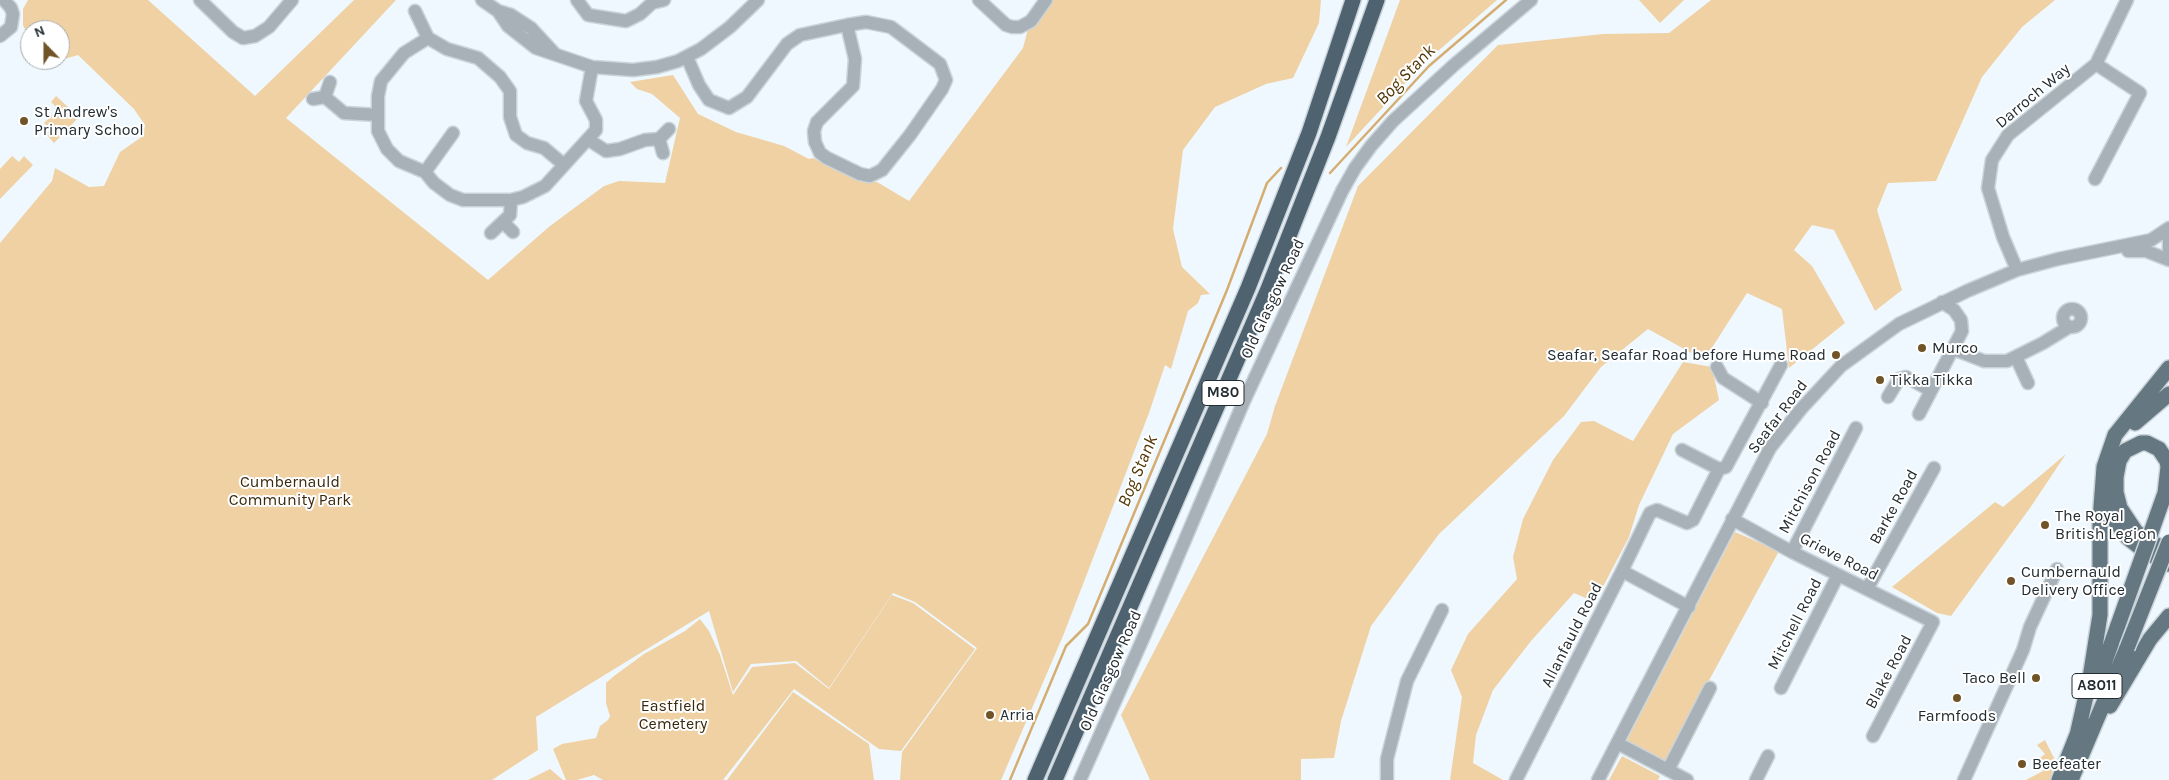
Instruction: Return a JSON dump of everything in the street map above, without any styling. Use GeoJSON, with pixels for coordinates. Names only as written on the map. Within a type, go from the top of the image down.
{"type":"FeatureCollection","features":[{"type":"Feature","properties":{"kind":"highway","name":"M80"},"geometry":{"type":"LineString","coordinates":[[1035,780],[1248,288],[1309,132],[1353,0]]}},
{"type":"Feature","properties":{"kind":"highway","name":"M80"},"geometry":{"type":"LineString","coordinates":[[1055,780],[1268,289],[1328,138],[1377,0]]}},
{"type":"Feature","properties":{"kind":"main road"},"geometry":{"type":"LineString","coordinates":[[2084,733],[2100,615],[2101,488],[2104,466],[2115,435],[2169,368]]}},
{"type":"Feature","properties":{"kind":"main road"},"geometry":{"type":"LineString","coordinates":[[2111,446],[2169,394]]}},
{"type":"Feature","properties":{"kind":"main road"},"geometry":{"type":"LineString","coordinates":[[2165,547],[2136,532],[2120,508],[2116,492],[2116,477],[2119,461],[2125,451],[2141,443],[2148,443],[2159,449],[2167,461],[2167,496]]}},
{"type":"Feature","properties":{"kind":"main road"},"geometry":{"type":"LineString","coordinates":[[2104,466],[2106,500],[2117,524],[2137,546],[2169,564]]}},
{"type":"Feature","properties":{"kind":"main road","name":"A8011"},"geometry":{"type":"LineString","coordinates":[[2071,780],[2116,632],[2167,496]]}},
{"type":"Feature","properties":{"kind":"main road","name":"A8011"},"geometry":{"type":"LineString","coordinates":[[2059,780],[2127,648],[2165,547]]}},
{"type":"Feature","properties":{"kind":"main road"},"geometry":{"type":"LineString","coordinates":[[2084,733],[2119,693],[2150,638],[2169,616]]}},
{"type":"Feature","properties":{"kind":"street"},"geometry":{"type":"LineString","coordinates":[[200,0],[233,32],[243,38],[255,36],[269,26],[292,0]]}},
{"type":"Feature","properties":{"kind":"street"},"geometry":{"type":"LineString","coordinates":[[482,0],[498,11],[508,26],[536,48],[592,67],[633,70],[657,67],[687,57],[716,39],[758,0]]}},
{"type":"Feature","properties":{"kind":"street"},"geometry":{"type":"LineString","coordinates":[[577,0],[588,15],[626,21],[640,14],[652,4],[664,0]]}},
{"type":"Feature","properties":{"kind":"street"},"geometry":{"type":"LineString","coordinates":[[979,0],[1006,25],[1012,27],[1020,26],[1031,20],[1046,0]]}},
{"type":"Feature","properties":{"kind":"street","name":"Old Glasgow Road"},"geometry":{"type":"LineString","coordinates":[[1080,780],[1146,634],[1244,401],[1355,168],[1393,121],[1454,65],[1531,0]]}},
{"type":"Feature","properties":{"kind":"street","name":"Darroch Way"},"geometry":{"type":"LineString","coordinates":[[2016,270],[2003,237],[1988,188],[1992,160],[2008,135],[2096,64],[2127,0]]}},
{"type":"Feature","properties":{"kind":"street"},"geometry":{"type":"LineString","coordinates":[[0,36],[11,27],[13,14],[10,3]]}},
{"type":"Feature","properties":{"kind":"street"},"geometry":{"type":"LineString","coordinates":[[415,11],[428,38],[447,50],[473,56],[486,63],[510,91],[510,117],[516,135],[527,143],[544,148],[563,164]]}},
{"type":"Feature","properties":{"kind":"street"},"geometry":{"type":"LineString","coordinates":[[687,57],[699,85],[709,100],[729,108],[747,97],[787,44],[800,35],[866,22],[891,28],[940,64],[946,80],[942,89],[910,135],[882,170],[870,176],[860,174],[827,158],[820,153],[814,142],[817,122],[852,86],[855,59],[847,26]]}},
{"type":"Feature","properties":{"kind":"street"},"geometry":{"type":"LineString","coordinates":[[428,38],[404,52],[381,81],[378,96],[378,132],[387,149],[399,161],[425,172],[434,183],[450,195],[463,200],[511,200],[523,197],[545,186],[563,164],[589,140],[596,130],[596,120],[586,100],[592,67]]}},
{"type":"Feature","properties":{"kind":"street","name":"Darroch Way"},"geometry":{"type":"LineString","coordinates":[[2095,179],[2140,93],[2096,64]]}},
{"type":"Feature","properties":{"kind":"street"},"geometry":{"type":"LineString","coordinates":[[330,82],[319,98],[344,113],[378,115]]}},
{"type":"Feature","properties":{"kind":"street"},"geometry":{"type":"LineString","coordinates":[[589,140],[606,151],[632,146],[645,140],[659,139],[669,129]]}},
{"type":"Feature","properties":{"kind":"street"},"geometry":{"type":"LineString","coordinates":[[425,172],[453,133]]}},
{"type":"Feature","properties":{"kind":"street"},"geometry":{"type":"LineString","coordinates":[[659,139],[663,153]]}},
{"type":"Feature","properties":{"kind":"street"},"geometry":{"type":"LineString","coordinates":[[491,233],[510,215],[511,200]]}},
{"type":"Feature","properties":{"kind":"street"},"geometry":{"type":"LineString","coordinates":[[503,222],[513,232]]}},
{"type":"Feature","properties":{"kind":"street","name":"Seafar Road"},"geometry":{"type":"LineString","coordinates":[[1598,780],[1770,448],[1801,409],[1834,373],[1882,335],[1942,302],[1967,291],[2016,270],[2058,259],[2151,240],[2169,228]]}},
{"type":"Feature","properties":{"kind":"street"},"geometry":{"type":"LineString","coordinates":[[2169,235],[2169,250]]}},
{"type":"Feature","properties":{"kind":"street","name":"Seafar Road"},"geometry":{"type":"LineString","coordinates":[[2108,250],[2146,251],[2169,260]]}},
{"type":"Feature","properties":{"kind":"street"},"geometry":{"type":"LineString","coordinates":[[1919,414],[1962,332],[1961,305],[1967,291]]}},
{"type":"Feature","properties":{"kind":"street"},"geometry":{"type":"LineString","coordinates":[[1942,302],[1954,310],[1962,320]]}},
{"type":"Feature","properties":{"kind":"street"},"geometry":{"type":"LineString","coordinates":[[1953,349],[1984,361],[2007,361],[2068,327]]}},
{"type":"Feature","properties":{"kind":"street"},"geometry":{"type":"LineString","coordinates":[[2016,357],[2028,384]]}},
{"type":"Feature","properties":{"kind":"street"},"geometry":{"type":"LineString","coordinates":[[1622,571],[1650,513],[1658,510],[1687,523],[1694,520],[1720,469],[1726,467],[1781,365]]}},
{"type":"Feature","properties":{"kind":"street"},"geometry":{"type":"LineString","coordinates":[[1717,367],[1723,378],[1762,403]]}},
{"type":"Feature","properties":{"kind":"street"},"geometry":{"type":"LineString","coordinates":[[1888,397],[1899,379],[1906,377],[1930,390]]}},
{"type":"Feature","properties":{"kind":"street","name":"Mitchison Road"},"geometry":{"type":"LineString","coordinates":[[1792,552],[1856,428]]}},
{"type":"Feature","properties":{"kind":"street"},"geometry":{"type":"LineString","coordinates":[[1682,450],[1720,469]]}},
{"type":"Feature","properties":{"kind":"street","name":"Barke Road"},"geometry":{"type":"LineString","coordinates":[[1867,590],[1934,468]]}},
{"type":"Feature","properties":{"kind":"street","name":"Grieve Road"},"geometry":{"type":"LineString","coordinates":[[1732,519],[1792,552],[1933,622]]}},
{"type":"Feature","properties":{"kind":"street"},"geometry":{"type":"LineString","coordinates":[[1964,780],[2022,650],[2030,627],[2058,569]]}},
{"type":"Feature","properties":{"kind":"street","name":"Allanfauld Road"},"geometry":{"type":"LineString","coordinates":[[1516,780],[1622,571],[1689,606]]}},
{"type":"Feature","properties":{"kind":"street","name":"Mitchell Road"},"geometry":{"type":"LineString","coordinates":[[1781,688],[1838,575]]}},
{"type":"Feature","properties":{"kind":"street"},"geometry":{"type":"LineString","coordinates":[[1386,780],[1387,759],[1407,681],[1442,610]]}},
{"type":"Feature","properties":{"kind":"street","name":"Blake Road"},"geometry":{"type":"LineString","coordinates":[[1873,736],[1933,622]]}},
{"type":"Feature","properties":{"kind":"street"},"geometry":{"type":"LineString","coordinates":[[1668,770],[1710,688]]}},
{"type":"Feature","properties":{"kind":"street"},"geometry":{"type":"LineString","coordinates":[[1617,743],[1686,780]]}},
{"type":"Feature","properties":{"kind":"street"},"geometry":{"type":"LineString","coordinates":[[1756,780],[1768,756]]}},
{"type":"Feature","properties":{"kind":"green space","name":"Cumbernauld Community Park"},"geometry":{"type":"Polygon","coordinates":[[[28,0],[148,0],[255,96],[354,0],[396,0],[286,118],[488,280],[550,226],[604,186],[619,181],[665,183],[680,118],[652,94],[637,89],[630,82],[673,75],[698,114],[736,132],[784,146],[809,159],[813,158],[861,182],[877,182],[909,201],[1023,48],[1028,29],[1049,0],[1321,0],[1319,23],[1293,78],[1266,84],[1215,107],[1183,150],[1173,229],[1182,267],[1210,294],[1201,295],[1198,303],[1188,311],[1171,369],[1165,365],[1149,413],[1063,636],[1001,780],[900,780],[902,752],[977,648],[915,602],[893,593],[829,688],[796,661],[751,664],[733,692],[709,611],[536,717],[538,750],[492,780],[0,780],[0,243],[52,181],[55,168],[89,187],[104,186],[120,152],[143,136],[145,125],[134,109],[78,55],[70,57],[70,20],[23,20],[23,9],[28,0]]]}},
{"type":"Feature","properties":{"kind":"green space"},"geometry":{"type":"Polygon","coordinates":[[[1400,0],[1497,0],[1423,64],[1346,147],[1400,0]]]}},
{"type":"Feature","properties":{"kind":"green space"},"geometry":{"type":"Polygon","coordinates":[[[1639,0],[1684,0],[1660,23],[1639,0]]]}},
{"type":"Feature","properties":{"kind":"green space"},"geometry":{"type":"Polygon","coordinates":[[[1711,0],[2055,0],[2022,27],[1982,77],[1936,181],[1888,183],[1877,210],[1902,290],[1875,311],[1834,230],[1812,225],[1794,250],[1812,266],[1845,323],[1789,368],[1782,309],[1747,293],[1704,360],[1648,329],[1601,367],[1564,416],[1439,534],[1371,626],[1341,721],[1334,758],[1301,759],[1301,780],[1150,780],[1121,715],[1267,434],[1275,406],[1358,186],[1498,45],[1603,34],[1669,33],[1711,0]]]}},
{"type":"Feature","properties":{"kind":"green space"},"geometry":{"type":"Polygon","coordinates":[[[56,96],[79,117],[54,143],[46,134],[50,129],[44,123],[58,109],[51,102],[56,96]]]}},
{"type":"Feature","properties":{"kind":"green space"},"geometry":{"type":"Polygon","coordinates":[[[12,156],[19,162],[24,156],[33,165],[0,199],[0,169],[12,156]]]}},
{"type":"Feature","properties":{"kind":"green space"},"geometry":{"type":"Polygon","coordinates":[[[1683,362],[1712,367],[1719,400],[1673,434],[1639,505],[1629,537],[1595,602],[1574,593],[1531,641],[1493,690],[1476,735],[1473,763],[1503,780],[1450,780],[1462,697],[1451,670],[1468,634],[1517,579],[1513,557],[1523,519],[1553,460],[1581,422],[1594,421],[1633,441],[1683,362]]]}},
{"type":"Feature","properties":{"kind":"green space"},"geometry":{"type":"Polygon","coordinates":[[[2066,454],[2030,508],[1951,616],[1937,613],[1892,587],[1995,502],[2003,507],[2066,454]]]}},
{"type":"Feature","properties":{"kind":"green space"},"geometry":{"type":"Polygon","coordinates":[[[1735,532],[1779,551],[1665,762],[1626,742],[1735,532]]]}},
{"type":"Feature","properties":{"kind":"green space","name":"Eastfield Cemetery"},"geometry":{"type":"Polygon","coordinates":[[[892,595],[913,603],[975,649],[901,751],[879,749],[794,689],[723,780],[603,780],[594,775],[577,780],[566,780],[553,749],[562,744],[596,738],[600,726],[610,716],[606,703],[606,683],[644,654],[685,631],[700,619],[709,631],[720,655],[733,695],[752,667],[795,663],[829,689],[892,595]]]}},
{"type":"Feature","properties":{"kind":"green space"},"geometry":{"type":"Polygon","coordinates":[[[793,692],[869,744],[874,780],[727,780],[793,692]]]}},
{"type":"Feature","properties":{"kind":"green space"},"geometry":{"type":"Polygon","coordinates":[[[2045,740],[2055,760],[2050,780],[2026,780],[2043,771],[2040,758],[2045,754],[2037,745],[2045,740]]]}},
{"type":"Feature","properties":{"kind":"green space"},"geometry":{"type":"Polygon","coordinates":[[[1622,756],[1660,776],[1658,780],[1609,780],[1622,756]]]}},
{"type":"Feature","properties":{"kind":"green space"},"geometry":{"type":"Polygon","coordinates":[[[550,769],[563,780],[528,780],[550,769]]]}},
{"type":"Feature","properties":{"kind":"waterway","name":"Bog Stank"},"geometry":{"type":"LineString","coordinates":[[1330,173],[1429,66],[1506,0]]}},
{"type":"Feature","properties":{"kind":"waterway","name":"Bog Stank"},"geometry":{"type":"LineString","coordinates":[[1010,780],[1066,646],[1088,624],[1227,290],[1267,183],[1281,168]]}},
{"type":"Feature","properties":{"kind":"place","name":"St Andrew's Primary School"},"geometry":{"type":"Point","coordinates":[24,121]}},
{"type":"Feature","properties":{"kind":"place","name":"Murco"},"geometry":{"type":"Point","coordinates":[1922,348]}},
{"type":"Feature","properties":{"kind":"place","name":"Seafar, Seafar Road before Hume Road"},"geometry":{"type":"Point","coordinates":[1836,355]}},
{"type":"Feature","properties":{"kind":"place","name":"Tikka Tikka"},"geometry":{"type":"Point","coordinates":[1880,380]}},
{"type":"Feature","properties":{"kind":"place","name":"The Royal British Legion"},"geometry":{"type":"Point","coordinates":[2045,525]}},
{"type":"Feature","properties":{"kind":"place","name":"Cumbernauld Delivery Office"},"geometry":{"type":"Point","coordinates":[2011,581]}},
{"type":"Feature","properties":{"kind":"place","name":"Taco Bell"},"geometry":{"type":"Point","coordinates":[2036,678]}},
{"type":"Feature","properties":{"kind":"place","name":"Farmfoods"},"geometry":{"type":"Point","coordinates":[1957,698]}},
{"type":"Feature","properties":{"kind":"place","name":"Arria"},"geometry":{"type":"Point","coordinates":[990,715]}},
{"type":"Feature","properties":{"kind":"place","name":"Beefeater"},"geometry":{"type":"Point","coordinates":[2022,764]}}]}
